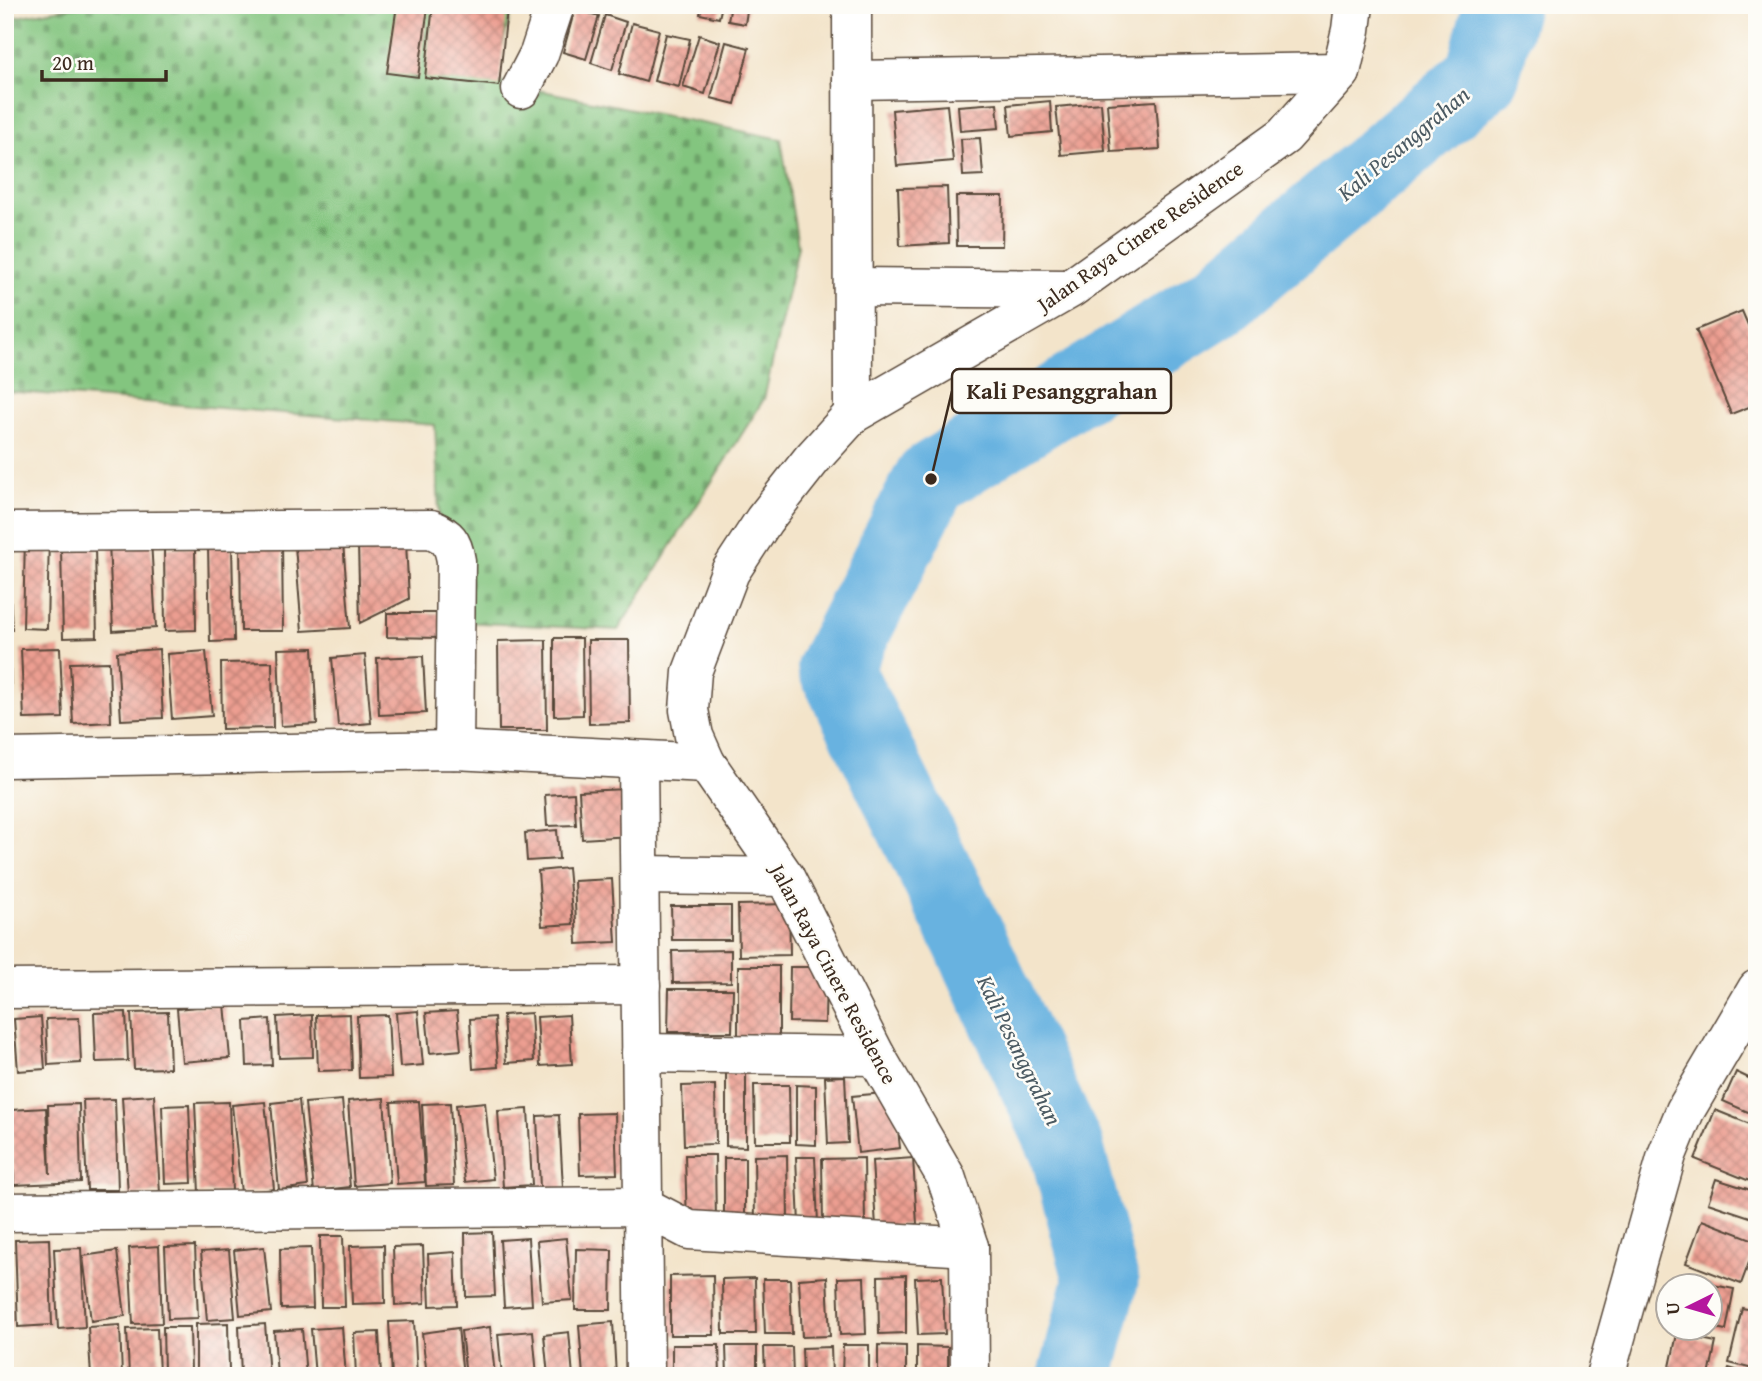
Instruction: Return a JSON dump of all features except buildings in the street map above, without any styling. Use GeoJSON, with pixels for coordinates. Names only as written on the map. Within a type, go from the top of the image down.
{"type":"FeatureCollection","features":[{"type":"Feature","properties":{"kind":"street"},"geometry":{"type":"LineString","coordinates":[[521,89],[539,54],[555,5]]}},
{"type":"Feature","properties":{"kind":"street"},"geometry":{"type":"LineString","coordinates":[[852,5],[853,414]]}},
{"type":"Feature","properties":{"kind":"street","name":"Jalan Raya Cinere Residence"},"geometry":{"type":"LineString","coordinates":[[970,1376],[969,1248],[946,1177],[876,1056],[785,877],[706,763],[694,736],[689,710],[692,672],[730,572],[764,520],[812,459],[853,414],[1070,289],[1284,136],[1341,72],[1354,5]]}},
{"type":"Feature","properties":{"kind":"street"},"geometry":{"type":"LineString","coordinates":[[852,80],[1341,72]]}},
{"type":"Feature","properties":{"kind":"street"},"geometry":{"type":"LineString","coordinates":[[853,287],[1070,289]]}},
{"type":"Feature","properties":{"kind":"street"},"geometry":{"type":"LineString","coordinates":[[5,532],[431,529],[446,535],[454,545],[456,561],[454,750]]}},
{"type":"Feature","properties":{"kind":"street"},"geometry":{"type":"LineString","coordinates":[[5,758],[454,750],[706,763]]}},
{"type":"Feature","properties":{"kind":"street"},"geometry":{"type":"LineString","coordinates":[[638,761],[645,1376]]}},
{"type":"Feature","properties":{"kind":"street"},"geometry":{"type":"LineString","coordinates":[[640,875],[785,877]]}},
{"type":"Feature","properties":{"kind":"street"},"geometry":{"type":"LineString","coordinates":[[5,989],[641,985]]}},
{"type":"Feature","properties":{"kind":"street"},"geometry":{"type":"LineString","coordinates":[[1605,1376],[1667,1155],[1685,1111],[1757,989]]}},
{"type":"Feature","properties":{"kind":"street"},"geometry":{"type":"LineString","coordinates":[[641,1053],[876,1056]]}},
{"type":"Feature","properties":{"kind":"street"},"geometry":{"type":"LineString","coordinates":[[5,1212],[643,1206],[689,1230],[969,1248]]}},
{"type":"Feature","properties":{"kind":"green space"},"geometry":{"type":"Polygon","coordinates":[[[84,5],[513,5],[493,81],[781,139],[798,246],[764,399],[618,630],[444,621],[435,425],[5,391],[5,19],[84,5]]]}},
{"type":"Feature","properties":{"kind":"waterway","name":"Kali Pesanggrahan"},"geometry":{"type":"LineString","coordinates":[[1076,1376],[1101,1280],[1067,1150],[969,939],[835,667],[931,479],[1220,299],[1482,76],[1501,5]]}},
{"type":"Feature","properties":{"kind":"place","name":"Kali Pesanggrahan"},"geometry":{"type":"Point","coordinates":[931,479]}}]}
